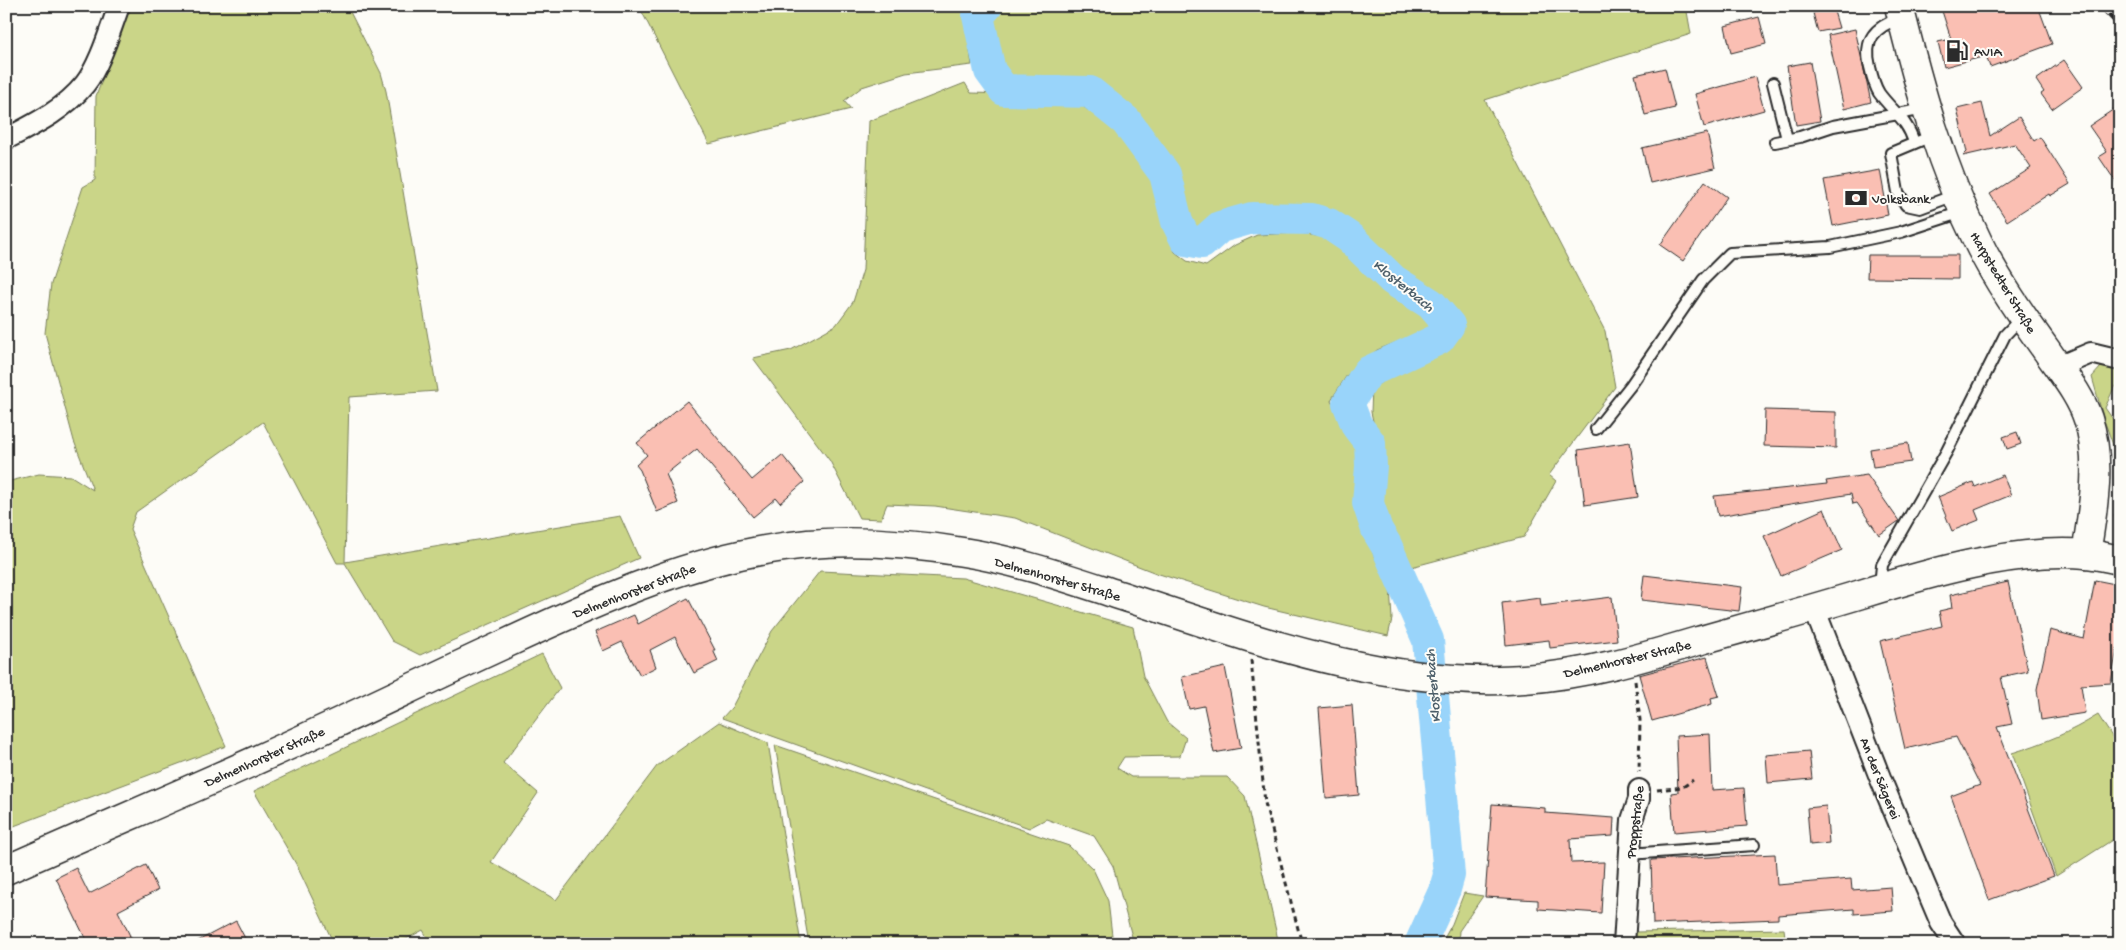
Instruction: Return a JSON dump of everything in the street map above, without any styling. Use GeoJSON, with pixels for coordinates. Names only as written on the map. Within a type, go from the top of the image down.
{"type":"FeatureCollection","features":[{"type":"Feature","properties":{"kind":"main road","name":"Harpstedter Straße"},"geometry":{"type":"LineString","coordinates":[[1901,12],[1926,109],[1924,139],[1960,203],[1987,258],[2022,316],[2082,404],[2088,418],[2094,448],[2094,499],[2086,554]]}},
{"type":"Feature","properties":{"kind":"main road","name":"Delmenhorster Straße"},"geometry":{"type":"LineString","coordinates":[[7,870],[287,747],[560,618],[666,576],[701,565],[776,548],[838,543],[899,545],[963,552],[1032,568],[1248,637],[1319,657],[1405,674],[1447,679],[1494,680],[1532,678],[1632,660],[1880,588],[1949,570],[2017,557],[2086,554],[2120,560]]}},
{"type":"Feature","properties":{"kind":"street"},"geometry":{"type":"LineString","coordinates":[[6,139],[58,110],[86,83],[96,65],[119,6]]}},
{"type":"Feature","properties":{"kind":"street"},"geometry":{"type":"LineString","coordinates":[[2058,367],[2091,353],[2120,360]]}},
{"type":"Feature","properties":{"kind":"street","name":"An der Sägerei"},"geometry":{"type":"LineString","coordinates":[[1814,608],[1881,780],[1941,923],[1955,944]]}},
{"type":"Feature","properties":{"kind":"street","name":"Proppstraße"},"geometry":{"type":"LineString","coordinates":[[1624,944],[1632,820],[1639,799],[1639,791]]}},
{"type":"Feature","properties":{"kind":"lane"},"geometry":{"type":"LineString","coordinates":[[1901,12],[1875,32],[1870,41],[1867,55],[1878,91],[1910,129],[1924,139]]}},
{"type":"Feature","properties":{"kind":"lane"},"geometry":{"type":"LineString","coordinates":[[1773,83],[1787,139]]}},
{"type":"Feature","properties":{"kind":"lane"},"geometry":{"type":"LineString","coordinates":[[1774,142],[1833,126],[1926,109]]}},
{"type":"Feature","properties":{"kind":"lane"},"geometry":{"type":"LineString","coordinates":[[1924,139],[1891,153],[1898,192],[1906,205],[1920,208],[1960,203]]}},
{"type":"Feature","properties":{"kind":"lane"},"geometry":{"type":"LineString","coordinates":[[1596,430],[1631,385],[1704,280],[1730,253],[1830,247],[1901,232],[1960,203]]}},
{"type":"Feature","properties":{"kind":"lane"},"geometry":{"type":"LineString","coordinates":[[1880,588],[1882,565],[1947,452],[2005,335],[2022,316]]}},
{"type":"Feature","properties":{"kind":"lane"},"geometry":{"type":"LineString","coordinates":[[1629,854],[1754,845]]}},
{"type":"Feature","properties":{"kind":"path"},"geometry":{"type":"LineString","coordinates":[[1260,660],[1250,658],[1265,802],[1302,944]]}},
{"type":"Feature","properties":{"kind":"path","name":"Proppstraße"},"geometry":{"type":"LineString","coordinates":[[1634,674],[1640,720],[1639,791]]}},
{"type":"Feature","properties":{"kind":"path"},"geometry":{"type":"LineString","coordinates":[[1639,791],[1683,787],[1693,780]]}},
{"type":"Feature","properties":{"kind":"green space"},"geometry":{"type":"Polygon","coordinates":[[[131,6],[347,6],[381,73],[386,91],[437,391],[349,397],[345,562],[620,516],[639,558],[420,655],[392,641],[345,563],[337,563],[263,422],[136,512],[130,529],[226,746],[6,829],[6,482],[39,474],[71,476],[93,490],[74,441],[45,333],[51,284],[83,187],[95,180],[96,96],[131,6]]]}},
{"type":"Feature","properties":{"kind":"green space"},"geometry":{"type":"Polygon","coordinates":[[[639,6],[970,6],[966,24],[972,65],[906,73],[862,87],[844,101],[851,109],[709,144],[639,6]]]}},
{"type":"Feature","properties":{"kind":"green space"},"geometry":{"type":"Polygon","coordinates":[[[996,6],[1686,6],[1691,34],[1485,100],[1605,331],[1615,387],[1549,475],[1556,481],[1524,537],[1404,569],[1391,544],[1382,512],[1382,462],[1371,412],[1372,388],[1406,368],[1438,353],[1456,334],[1453,315],[1387,264],[1345,223],[1274,210],[1239,209],[1217,222],[1208,232],[1194,228],[1176,177],[1134,125],[1097,90],[1016,87],[998,73],[984,20],[996,6]]]}},
{"type":"Feature","properties":{"kind":"green space"},"geometry":{"type":"Polygon","coordinates":[[[965,83],[971,93],[1041,95],[1075,101],[1115,129],[1148,167],[1157,191],[1164,227],[1175,252],[1187,261],[1206,266],[1235,245],[1257,235],[1299,233],[1322,237],[1349,254],[1377,281],[1432,319],[1429,329],[1377,350],[1347,375],[1331,400],[1356,449],[1355,506],[1374,556],[1390,587],[1392,619],[1388,636],[1264,607],[1156,573],[1015,518],[935,506],[887,504],[881,519],[859,518],[830,461],[753,358],[791,350],[836,325],[853,302],[863,270],[869,121],[965,83]]]}},
{"type":"Feature","properties":{"kind":"green space"},"geometry":{"type":"Polygon","coordinates":[[[2113,366],[2120,369],[2120,374],[2105,408],[2120,429],[2120,464],[2104,420],[2092,377],[2101,367],[2113,366]]]}},
{"type":"Feature","properties":{"kind":"green space"},"geometry":{"type":"Polygon","coordinates":[[[820,571],[963,578],[1133,627],[1143,676],[1167,722],[1186,738],[1180,756],[1124,757],[1117,768],[1131,777],[1227,777],[1245,796],[1279,944],[1210,941],[1194,944],[1134,944],[1113,866],[1094,836],[1046,819],[1029,828],[722,718],[732,707],[772,631],[820,571]]]}},
{"type":"Feature","properties":{"kind":"green space"},"geometry":{"type":"Polygon","coordinates":[[[542,654],[560,688],[503,763],[538,793],[491,862],[556,900],[657,766],[719,722],[768,743],[801,944],[431,944],[423,930],[397,944],[334,944],[296,864],[254,791],[542,654]]]}},
{"type":"Feature","properties":{"kind":"green space"},"geometry":{"type":"Polygon","coordinates":[[[2098,715],[2120,749],[2120,835],[2056,876],[2012,753],[2056,737],[2098,715]]]}},
{"type":"Feature","properties":{"kind":"green space"},"geometry":{"type":"Polygon","coordinates":[[[775,745],[1069,846],[1093,869],[1108,901],[1113,944],[809,944],[775,745]]]}},
{"type":"Feature","properties":{"kind":"green space"},"geometry":{"type":"Polygon","coordinates":[[[1464,893],[1483,896],[1459,931],[1458,944],[1441,944],[1452,924],[1464,893]]]}},
{"type":"Feature","properties":{"kind":"green space"},"geometry":{"type":"Polygon","coordinates":[[[1784,929],[1786,944],[1635,944],[1636,932],[1784,929]]]}},
{"type":"Feature","properties":{"kind":"building"},"geometry":{"type":"Polygon","coordinates":[[[1957,6],[2038,6],[2052,44],[1990,67],[1986,56],[1944,67],[1938,42],[1951,39],[1942,11],[1957,6]]]}},
{"type":"Feature","properties":{"kind":"building"},"geometry":{"type":"Polygon","coordinates":[[[1833,8],[1839,28],[1818,32],[1813,13],[1833,8]]]}},
{"type":"Feature","properties":{"kind":"building"},"geometry":{"type":"Polygon","coordinates":[[[1759,17],[1766,44],[1731,53],[1725,26],[1759,17]]]}},
{"type":"Feature","properties":{"kind":"building"},"geometry":{"type":"Polygon","coordinates":[[[1855,29],[1871,102],[1844,109],[1828,35],[1855,29]]]}},
{"type":"Feature","properties":{"kind":"building"},"geometry":{"type":"Polygon","coordinates":[[[2064,60],[2083,87],[2052,109],[2041,94],[2044,92],[2036,80],[2064,60]]]}},
{"type":"Feature","properties":{"kind":"building"},"geometry":{"type":"Polygon","coordinates":[[[1810,62],[1820,121],[1796,125],[1787,66],[1810,62]]]}},
{"type":"Feature","properties":{"kind":"building"},"geometry":{"type":"Polygon","coordinates":[[[1665,68],[1675,108],[1645,115],[1635,75],[1665,68]]]}},
{"type":"Feature","properties":{"kind":"building"},"geometry":{"type":"Polygon","coordinates":[[[1755,77],[1764,110],[1704,127],[1695,94],[1755,77]]]}},
{"type":"Feature","properties":{"kind":"building"},"geometry":{"type":"Polygon","coordinates":[[[1982,103],[1990,136],[2019,117],[2034,141],[2040,137],[2070,184],[2050,196],[2049,194],[2007,221],[1990,194],[2031,168],[2015,144],[1963,156],[1967,152],[1957,109],[1982,103]]]}},
{"type":"Feature","properties":{"kind":"building"},"geometry":{"type":"Polygon","coordinates":[[[2120,105],[2120,188],[2099,157],[2107,152],[2089,126],[2120,105]]]}},
{"type":"Feature","properties":{"kind":"building"},"geometry":{"type":"Polygon","coordinates":[[[1707,133],[1715,168],[1650,183],[1642,148],[1707,133]]]}},
{"type":"Feature","properties":{"kind":"building","name":"Volksbank"},"geometry":{"type":"Polygon","coordinates":[[[1880,170],[1888,215],[1833,226],[1824,180],[1880,170]]]}},
{"type":"Feature","properties":{"kind":"building"},"geometry":{"type":"Polygon","coordinates":[[[1705,181],[1727,197],[1683,261],[1660,245],[1705,181]]]}},
{"type":"Feature","properties":{"kind":"building"},"geometry":{"type":"Polygon","coordinates":[[[1868,255],[1958,255],[1958,279],[1867,278],[1868,255]]]}},
{"type":"Feature","properties":{"kind":"building"},"geometry":{"type":"Polygon","coordinates":[[[687,401],[752,480],[782,455],[804,482],[780,503],[776,498],[753,517],[697,449],[666,474],[678,503],[657,512],[640,470],[636,465],[647,455],[637,443],[687,401]]]}},
{"type":"Feature","properties":{"kind":"building"},"geometry":{"type":"Polygon","coordinates":[[[1765,410],[1836,412],[1836,448],[1764,446],[1765,410]]]}},
{"type":"Feature","properties":{"kind":"building"},"geometry":{"type":"Polygon","coordinates":[[[2017,432],[2021,444],[2007,449],[2003,437],[2017,432]]]}},
{"type":"Feature","properties":{"kind":"building"},"geometry":{"type":"Polygon","coordinates":[[[1630,442],[1638,497],[1585,505],[1578,450],[1630,442]]]}},
{"type":"Feature","properties":{"kind":"building"},"geometry":{"type":"Polygon","coordinates":[[[1908,443],[1911,462],[1873,467],[1870,449],[1908,443]]]}},
{"type":"Feature","properties":{"kind":"building"},"geometry":{"type":"Polygon","coordinates":[[[1867,475],[1899,521],[1879,535],[1857,503],[1853,504],[1851,494],[1718,516],[1714,496],[1827,484],[1826,481],[1867,475]]]}},
{"type":"Feature","properties":{"kind":"building"},"geometry":{"type":"Polygon","coordinates":[[[2003,475],[2011,495],[1975,510],[1979,520],[1952,531],[1938,497],[1973,482],[1975,487],[2003,475]]]}},
{"type":"Feature","properties":{"kind":"building"},"geometry":{"type":"Polygon","coordinates":[[[1824,509],[1842,550],[1781,576],[1764,536],[1824,509]]]}},
{"type":"Feature","properties":{"kind":"building"},"geometry":{"type":"Polygon","coordinates":[[[1644,575],[1742,587],[1739,611],[1641,600],[1644,575]]]}},
{"type":"Feature","properties":{"kind":"building"},"geometry":{"type":"Polygon","coordinates":[[[2095,580],[2120,585],[2120,649],[2117,648],[2111,683],[2081,685],[2085,713],[2041,720],[2037,689],[2050,630],[2084,639],[2095,580]]]}},
{"type":"Feature","properties":{"kind":"building"},"geometry":{"type":"Polygon","coordinates":[[[2008,582],[2028,671],[2001,677],[2012,724],[1997,727],[2054,876],[1989,900],[1951,796],[1980,785],[1956,737],[1905,749],[1880,641],[1942,626],[1939,611],[1952,608],[1950,595],[2008,582]]]}},
{"type":"Feature","properties":{"kind":"building"},"geometry":{"type":"Polygon","coordinates":[[[1612,597],[1617,640],[1550,648],[1549,640],[1506,645],[1502,603],[1540,598],[1541,606],[1612,597]]]}},
{"type":"Feature","properties":{"kind":"building"},"geometry":{"type":"Polygon","coordinates":[[[688,598],[715,650],[713,650],[718,661],[694,673],[675,637],[650,650],[656,667],[640,675],[622,642],[603,651],[595,632],[634,615],[638,624],[688,598]]]}},
{"type":"Feature","properties":{"kind":"building"},"geometry":{"type":"Polygon","coordinates":[[[1707,657],[1719,696],[1711,698],[1712,704],[1652,721],[1639,675],[1707,657]]]}},
{"type":"Feature","properties":{"kind":"building"},"geometry":{"type":"Polygon","coordinates":[[[1225,667],[1241,748],[1214,753],[1204,706],[1189,709],[1182,677],[1225,667]]]}},
{"type":"Feature","properties":{"kind":"building"},"geometry":{"type":"Polygon","coordinates":[[[1352,705],[1359,795],[1326,798],[1319,708],[1352,705]]]}},
{"type":"Feature","properties":{"kind":"building"},"geometry":{"type":"Polygon","coordinates":[[[1710,734],[1712,790],[1744,788],[1747,826],[1674,832],[1671,793],[1678,792],[1676,736],[1710,734]]]}},
{"type":"Feature","properties":{"kind":"building"},"geometry":{"type":"Polygon","coordinates":[[[1809,751],[1812,779],[1768,783],[1766,755],[1809,751]]]}},
{"type":"Feature","properties":{"kind":"building"},"geometry":{"type":"Polygon","coordinates":[[[1492,804],[1545,808],[1545,813],[1614,818],[1613,836],[1570,839],[1571,863],[1604,862],[1601,913],[1538,909],[1538,900],[1485,897],[1492,804]]]}},
{"type":"Feature","properties":{"kind":"building"},"geometry":{"type":"Polygon","coordinates":[[[1826,806],[1829,843],[1810,845],[1807,808],[1826,806]]]}},
{"type":"Feature","properties":{"kind":"building"},"geometry":{"type":"Polygon","coordinates":[[[1775,854],[1777,885],[1851,879],[1852,890],[1891,887],[1893,911],[1854,914],[1854,909],[1778,915],[1778,919],[1653,924],[1651,860],[1775,854]]]}},
{"type":"Feature","properties":{"kind":"building"},"geometry":{"type":"Polygon","coordinates":[[[146,865],[158,890],[118,911],[134,944],[88,944],[56,878],[76,868],[89,894],[146,865]]]}},
{"type":"Feature","properties":{"kind":"building"},"geometry":{"type":"Polygon","coordinates":[[[236,921],[248,944],[192,944],[236,921]]]}},
{"type":"Feature","properties":{"kind":"waterway","name":"Klosterbach"},"geometry":{"type":"LineString","coordinates":[[987,6],[978,16],[990,71],[1004,90],[1090,92],[1126,121],[1165,174],[1177,222],[1186,240],[1202,243],[1220,227],[1252,218],[1312,219],[1329,224],[1350,238],[1393,280],[1431,304],[1449,325],[1439,339],[1368,372],[1348,403],[1357,426],[1370,443],[1371,466],[1368,503],[1377,530],[1386,545],[1428,640],[1449,875],[1445,889],[1420,944]]}},
{"type":"Feature","properties":{"kind":"railway"},"geometry":{"type":"LineString","coordinates":[[2101,6],[2120,26]]}},
{"type":"Feature","properties":{"kind":"place","name":"AVIA"},"geometry":{"type":"Point","coordinates":[1957,51]}},
{"type":"Feature","properties":{"kind":"place","name":"Volksbank"},"geometry":{"type":"Point","coordinates":[1856,198]}}]}
